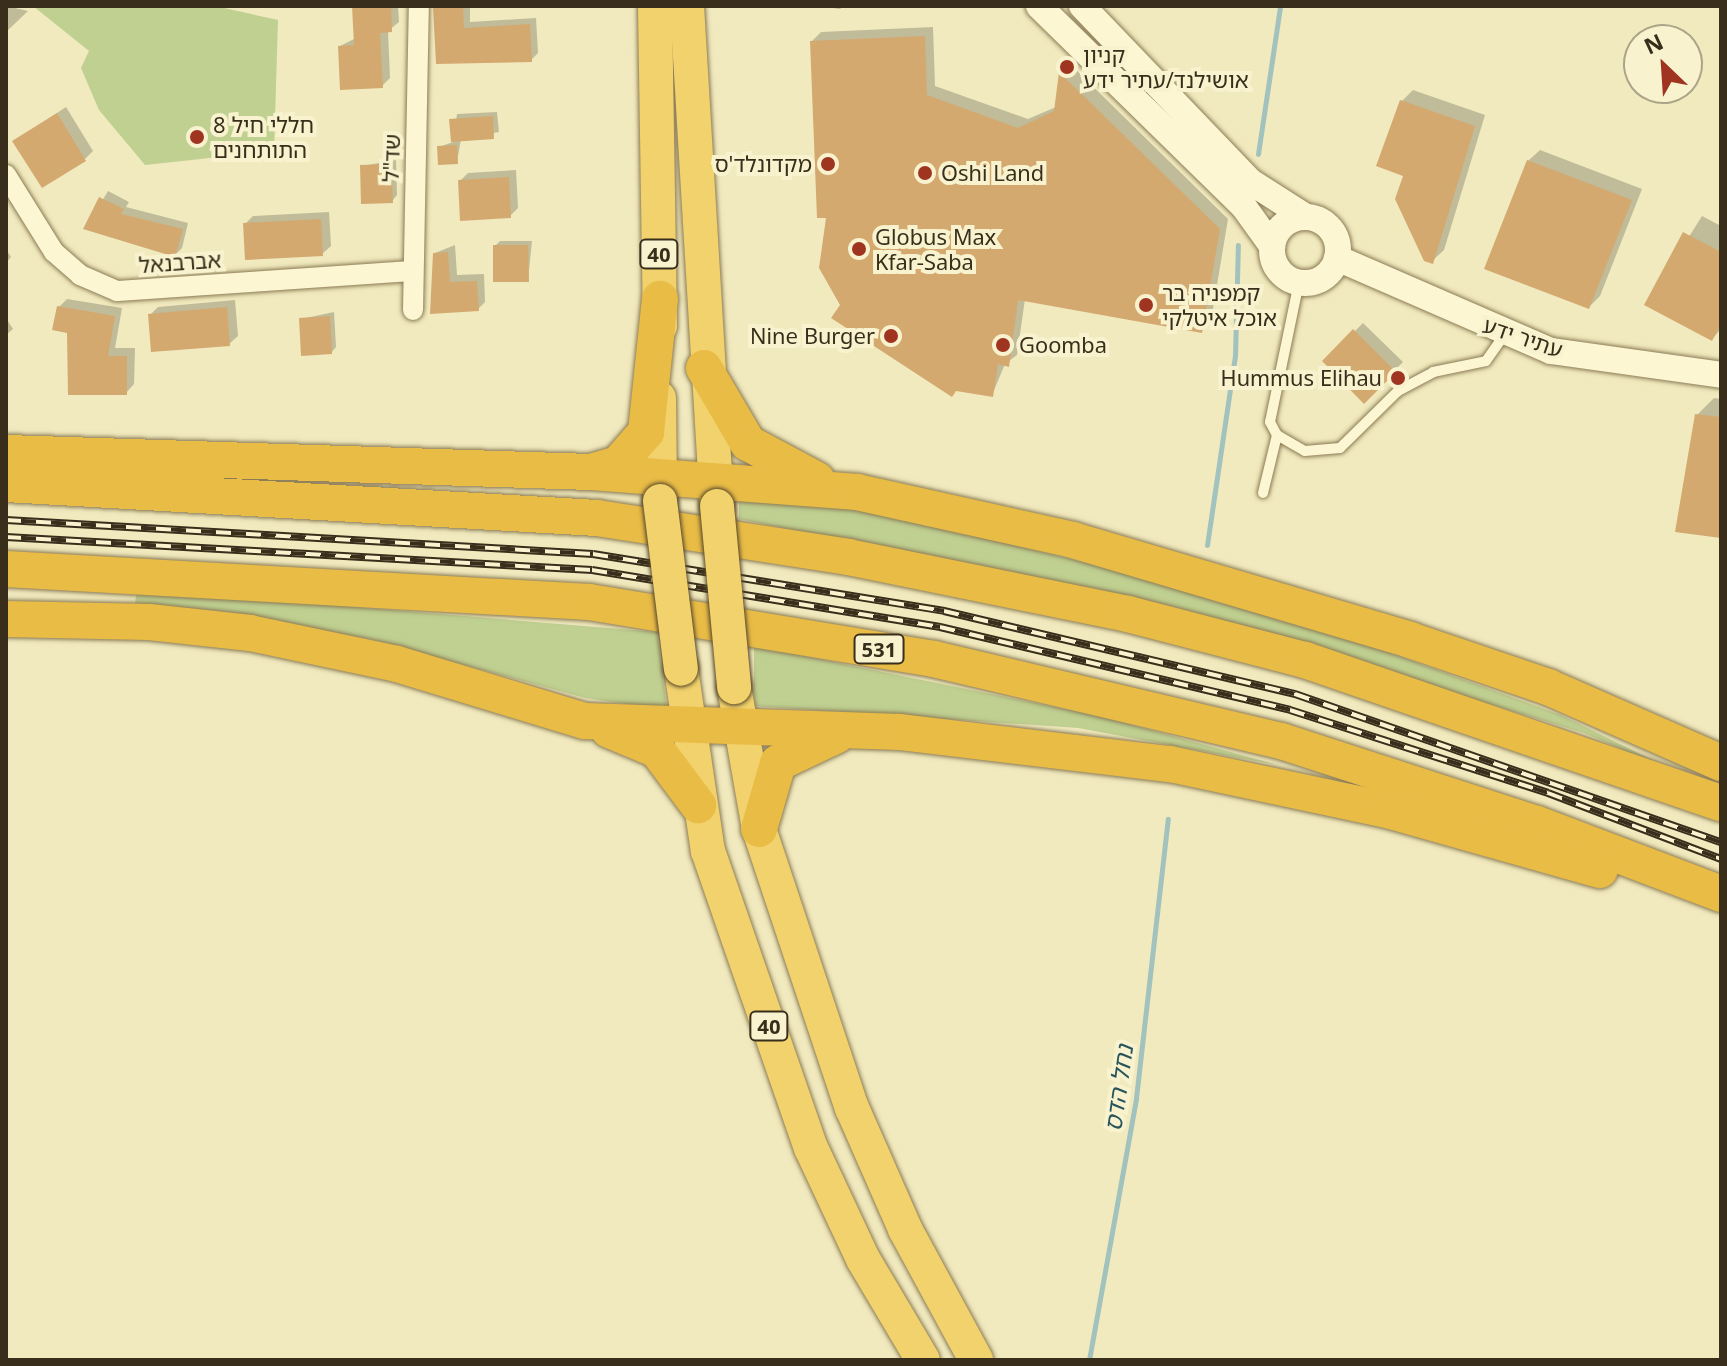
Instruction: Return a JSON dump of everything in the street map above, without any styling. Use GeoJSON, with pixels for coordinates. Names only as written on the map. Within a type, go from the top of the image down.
{"type":"FeatureCollection","features":[{"type":"Feature","properties":{"kind":"highway","name":"40"},"geometry":{"type":"LineString","coordinates":[[655,6],[660,488],[686,727],[698,805],[811,1148],[863,1259],[923,1360]]}},
{"type":"Feature","properties":{"kind":"highway","name":"40"},"geometry":{"type":"LineString","coordinates":[[687,6],[704,368],[736,729],[759,829],[852,1108],[905,1229],[976,1360]]}},
{"type":"Feature","properties":{"kind":"highway"},"geometry":{"type":"LineString","coordinates":[[591,472],[618,464],[646,432],[660,299]]}},
{"type":"Feature","properties":{"kind":"highway"},"geometry":{"type":"LineString","coordinates":[[704,368],[748,443],[796,471],[857,492],[1073,540],[1410,640],[1548,687],[1721,763]]}},
{"type":"Feature","properties":{"kind":"highway"},"geometry":{"type":"LineString","coordinates":[[6,453],[591,472],[660,488],[716,492],[857,492]]}},
{"type":"Feature","properties":{"kind":"highway"},"geometry":{"type":"LineString","coordinates":[[6,484],[597,518],[892,565],[1292,656],[1565,744],[1721,803]]}},
{"type":"Feature","properties":{"kind":"highway","name":"531"},"geometry":{"type":"LineString","coordinates":[[6,569],[589,602],[920,656],[1281,741],[1537,824],[1721,894]]}},
{"type":"Feature","properties":{"kind":"highway"},"geometry":{"type":"LineString","coordinates":[[6,619],[149,622],[250,633],[397,664],[585,721],[657,750],[698,805]]}},
{"type":"Feature","properties":{"kind":"highway"},"geometry":{"type":"LineString","coordinates":[[585,721],[845,731],[1004,741],[1271,782],[1721,908]]}},
{"type":"Feature","properties":{"kind":"highway"},"geometry":{"type":"LineString","coordinates":[[759,829],[778,763],[845,731]]}},
{"type":"Feature","properties":{"kind":"street","name":"שד\"ל"},"geometry":{"type":"LineString","coordinates":[[413,310],[419,6]]}},
{"type":"Feature","properties":{"kind":"street"},"geometry":{"type":"LineString","coordinates":[[1039,6],[1244,207],[1272,246],[1276,266],[1299,282],[1319,280],[1337,258],[1331,230],[1251,182],[1082,6]]}},
{"type":"Feature","properties":{"kind":"street","name":"אברבנאל"},"geometry":{"type":"LineString","coordinates":[[6,175],[54,252],[80,275],[117,291],[412,271]]}},
{"type":"Feature","properties":{"kind":"street"},"geometry":{"type":"LineString","coordinates":[[1272,246],[1280,229],[1306,217]]}},
{"type":"Feature","properties":{"kind":"street","name":"עתיר ידע"},"geometry":{"type":"LineString","coordinates":[[1337,258],[1551,351],[1721,375]]}},
{"type":"Feature","properties":{"kind":"lane"},"geometry":{"type":"LineString","coordinates":[[1299,282],[1270,422],[1277,435],[1305,451],[1340,448],[1398,391],[1433,372],[1486,361],[1506,332]]}},
{"type":"Feature","properties":{"kind":"lane"},"geometry":{"type":"LineString","coordinates":[[1263,493],[1277,435]]}},
{"type":"Feature","properties":{"kind":"green space"},"geometry":{"type":"Polygon","coordinates":[[[33,6],[215,6],[278,20],[274,151],[145,165],[99,110],[81,68],[89,51],[33,6]]]}},
{"type":"Feature","properties":{"kind":"green space"},"geometry":{"type":"Polygon","coordinates":[[[739,491],[873,510],[1123,572],[1390,653],[1561,715],[1679,773],[1584,733],[1175,607],[739,519],[739,491]]]}},
{"type":"Feature","properties":{"kind":"green space"},"geometry":{"type":"Polygon","coordinates":[[[137,589],[657,632],[667,710],[585,698],[370,639],[135,603],[137,589]]]}},
{"type":"Feature","properties":{"kind":"green space"},"geometry":{"type":"Polygon","coordinates":[[[754,646],[1099,716],[1278,765],[1078,728],[754,706],[754,646]]]}},
{"type":"Feature","properties":{"kind":"building"},"geometry":{"type":"Polygon","coordinates":[[[352,6],[391,6],[392,32],[380,33],[383,88],[340,90],[338,46],[354,45],[352,6]]]}},
{"type":"Feature","properties":{"kind":"building"},"geometry":{"type":"Polygon","coordinates":[[[433,6],[463,6],[464,28],[530,24],[532,62],[436,64],[433,6]]]}},
{"type":"Feature","properties":{"kind":"building","name":"Oshi Land"},"geometry":{"type":"Polygon","coordinates":[[[925,36],[927,95],[1018,128],[1054,111],[1059,72],[1220,229],[1202,333],[1018,300],[1009,367],[998,364],[993,397],[956,391],[952,397],[831,318],[840,305],[819,268],[826,218],[817,218],[810,41],[925,36]]]}},
{"type":"Feature","properties":{"kind":"building"},"geometry":{"type":"Polygon","coordinates":[[[1400,100],[1475,126],[1433,264],[1424,261],[1395,199],[1403,176],[1376,166],[1400,100]]]}},
{"type":"Feature","properties":{"kind":"building"},"geometry":{"type":"Polygon","coordinates":[[[57,113],[86,161],[42,188],[12,141],[57,113]]]}},
{"type":"Feature","properties":{"kind":"building"},"geometry":{"type":"Polygon","coordinates":[[[493,116],[494,139],[451,142],[449,119],[493,116]]]}},
{"type":"Feature","properties":{"kind":"building"},"geometry":{"type":"Polygon","coordinates":[[[457,145],[458,164],[438,165],[437,146],[457,145]]]}},
{"type":"Feature","properties":{"kind":"building"},"geometry":{"type":"Polygon","coordinates":[[[1527,160],[1632,200],[1589,309],[1484,269],[1527,160]]]}},
{"type":"Feature","properties":{"kind":"building"},"geometry":{"type":"Polygon","coordinates":[[[391,164],[393,203],[361,204],[360,165],[391,164]]]}},
{"type":"Feature","properties":{"kind":"building"},"geometry":{"type":"Polygon","coordinates":[[[509,177],[511,218],[460,221],[458,180],[509,177]]]}},
{"type":"Feature","properties":{"kind":"building"},"geometry":{"type":"Polygon","coordinates":[[[99,197],[124,209],[121,214],[183,229],[175,257],[83,229],[99,197]]]}},
{"type":"Feature","properties":{"kind":"building"},"geometry":{"type":"Polygon","coordinates":[[[321,219],[323,256],[245,260],[243,223],[321,219]]]}},
{"type":"Feature","properties":{"kind":"building"},"geometry":{"type":"Polygon","coordinates":[[[1683,232],[1721,252],[1721,324],[1712,341],[1644,305],[1683,232]]]}},
{"type":"Feature","properties":{"kind":"building"},"geometry":{"type":"Polygon","coordinates":[[[493,245],[528,245],[529,282],[493,282],[493,245]]]}},
{"type":"Feature","properties":{"kind":"building"},"geometry":{"type":"Polygon","coordinates":[[[448,252],[450,282],[477,281],[479,311],[430,314],[433,253],[448,252]]]}},
{"type":"Feature","properties":{"kind":"building"},"geometry":{"type":"Polygon","coordinates":[[[57,306],[115,316],[108,356],[127,356],[127,395],[68,395],[67,333],[52,330],[57,306]]]}},
{"type":"Feature","properties":{"kind":"building"},"geometry":{"type":"Polygon","coordinates":[[[227,307],[230,346],[151,352],[148,314],[227,307]]]}},
{"type":"Feature","properties":{"kind":"building"},"geometry":{"type":"Polygon","coordinates":[[[330,316],[332,354],[301,356],[299,318],[330,316]]]}},
{"type":"Feature","properties":{"kind":"building"},"geometry":{"type":"Polygon","coordinates":[[[1353,329],[1396,372],[1364,404],[1322,361],[1353,329]]]}},
{"type":"Feature","properties":{"kind":"building"},"geometry":{"type":"Polygon","coordinates":[[[1695,414],[1721,417],[1721,538],[1675,532],[1695,414]]]}},
{"type":"Feature","properties":{"kind":"waterway"},"geometry":{"type":"LineString","coordinates":[[1258,154],[1280,6]]}},
{"type":"Feature","properties":{"kind":"waterway"},"geometry":{"type":"LineString","coordinates":[[1207,545],[1235,356],[1238,245]]}},
{"type":"Feature","properties":{"kind":"waterway","name":"נחל הדס"},"geometry":{"type":"LineString","coordinates":[[1089,1360],[1136,1098],[1168,819]]}},
{"type":"Feature","properties":{"kind":"railway"},"geometry":{"type":"LineString","coordinates":[[6,520],[593,554],[944,611],[1295,694],[1721,842]]}},
{"type":"Feature","properties":{"kind":"railway"},"geometry":{"type":"LineString","coordinates":[[6,537],[592,570],[940,627],[1290,710],[1548,793],[1721,859]]}},
{"type":"Feature","properties":{"kind":"place","name":"קניון אושילנד/עתיר ידע"},"geometry":{"type":"Point","coordinates":[1067,67]}},
{"type":"Feature","properties":{"kind":"place","name":"8 חללי חיל התותחנים"},"geometry":{"type":"Point","coordinates":[197,137]}},
{"type":"Feature","properties":{"kind":"place","name":"מקדונלד'ס"},"geometry":{"type":"Point","coordinates":[828,164]}},
{"type":"Feature","properties":{"kind":"place","name":"Oshi Land"},"geometry":{"type":"Point","coordinates":[925,173]}},
{"type":"Feature","properties":{"kind":"place","name":"Globus Max Kfar-Saba"},"geometry":{"type":"Point","coordinates":[859,249]}},
{"type":"Feature","properties":{"kind":"place","name":"קמפניה בר אוכל איטלקי"},"geometry":{"type":"Point","coordinates":[1146,305]}},
{"type":"Feature","properties":{"kind":"place","name":"Nine Burger"},"geometry":{"type":"Point","coordinates":[891,336]}},
{"type":"Feature","properties":{"kind":"place","name":"Goomba"},"geometry":{"type":"Point","coordinates":[1003,345]}},
{"type":"Feature","properties":{"kind":"place","name":"Hummus Elihau"},"geometry":{"type":"Point","coordinates":[1398,378]}}]}
